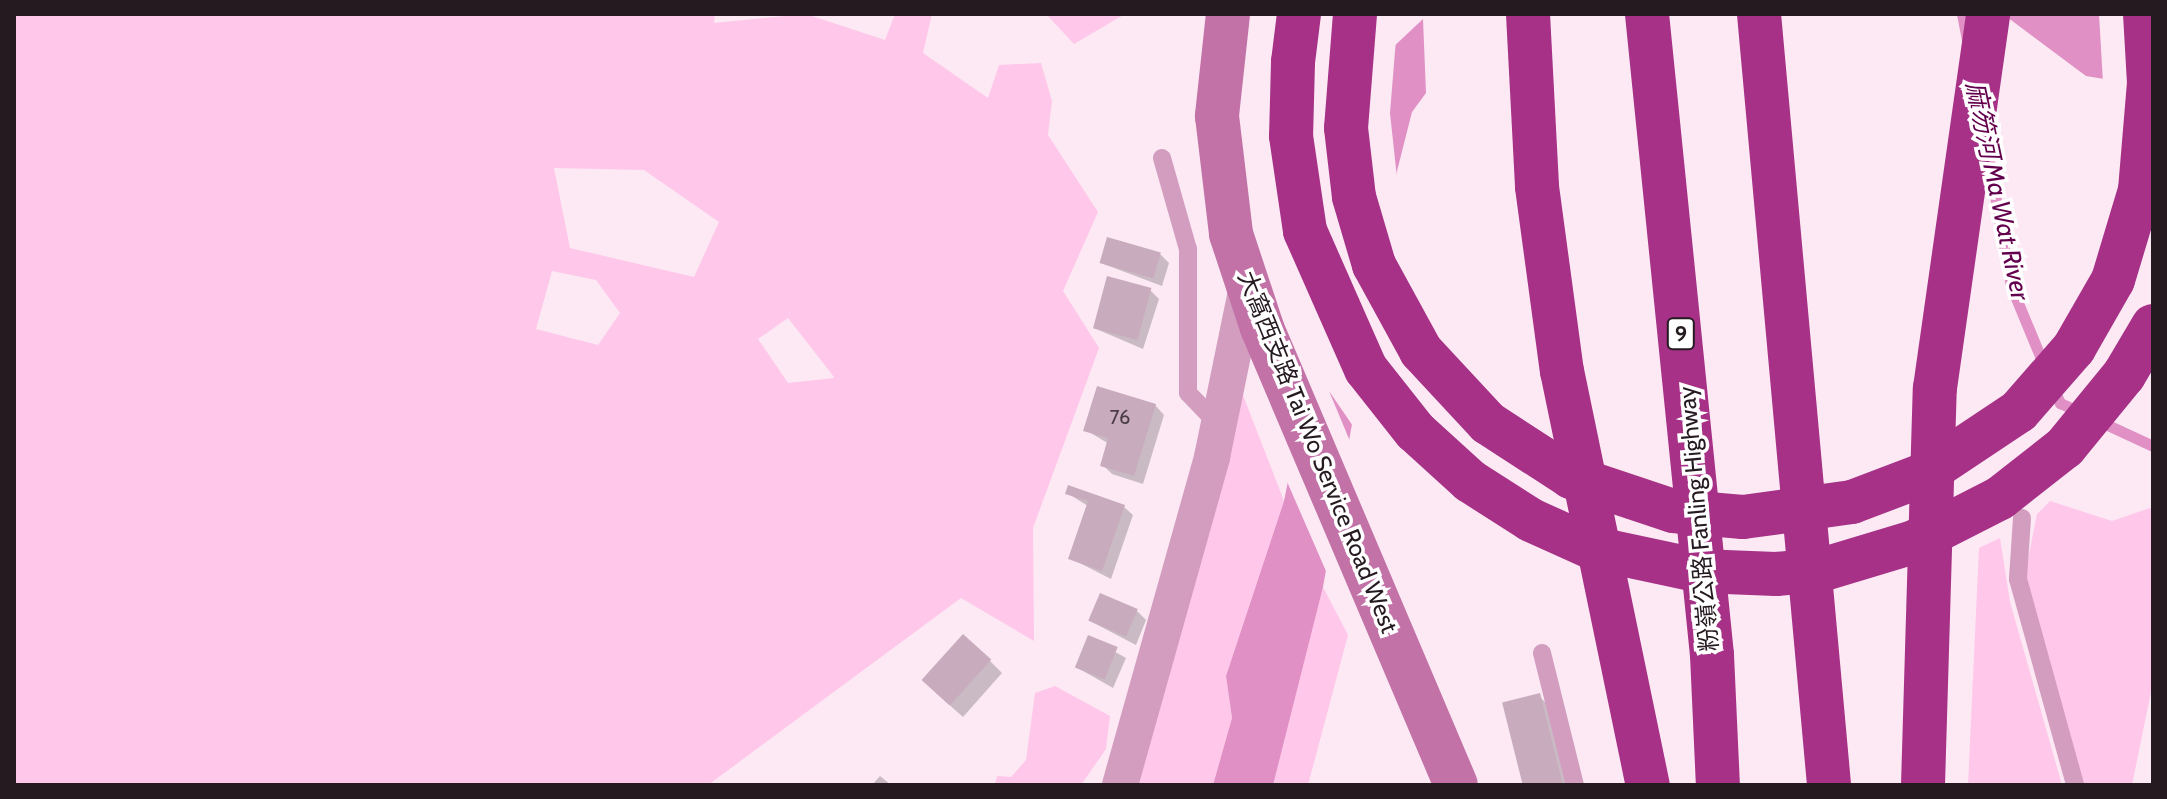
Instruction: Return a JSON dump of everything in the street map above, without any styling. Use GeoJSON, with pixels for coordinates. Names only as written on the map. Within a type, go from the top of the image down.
{"type":"FeatureCollection","features":[{"type":"Feature","properties":{"kind":"highway"},"geometry":{"type":"LineString","coordinates":[[1299,14],[1293,62],[1292,147],[1305,231],[1366,369],[1415,431],[1470,481],[1531,520],[1593,548],[1689,570],[1776,574],[1821,570],[1914,542],[2000,498],[2065,447],[2124,375],[2153,326]]}},
{"type":"Feature","properties":{"kind":"highway"},"geometry":{"type":"LineString","coordinates":[[1355,14],[1346,128],[1354,197],[1374,265],[1421,351],[1488,423],[1571,477],[1673,511],[1743,517],[1841,505],[1923,475],[2019,411],[2074,348],[2113,280],[2137,205],[2148,122],[2145,14]]}},
{"type":"Feature","properties":{"kind":"highway"},"geometry":{"type":"LineString","coordinates":[[1528,14],[1537,187],[1562,371],[1648,785]]}},
{"type":"Feature","properties":{"kind":"highway","name":"粉嶺公路 Fanling Highway"},"geometry":{"type":"LineString","coordinates":[[1647,14],[1712,655],[1718,785]]}},
{"type":"Feature","properties":{"kind":"highway"},"geometry":{"type":"LineString","coordinates":[[1759,14],[1829,785]]}},
{"type":"Feature","properties":{"kind":"highway"},"geometry":{"type":"LineString","coordinates":[[1923,785],[1944,293],[1988,14]]}},
{"type":"Feature","properties":{"kind":"main road","name":"大窩西支路 Tai Wo Service Road West"},"geometry":{"type":"LineString","coordinates":[[1228,14],[1217,147],[1247,287],[1456,785]]}},
{"type":"Feature","properties":{"kind":"street"},"geometry":{"type":"LineString","coordinates":[[1120,785],[1218,424],[1247,287]]}},
{"type":"Feature","properties":{"kind":"lane"},"geometry":{"type":"LineString","coordinates":[[1162,158],[1188,249],[1188,393],[1218,424]]}},
{"type":"Feature","properties":{"kind":"lane"},"geometry":{"type":"LineString","coordinates":[[2022,518],[2018,579],[2075,785]]}},
{"type":"Feature","properties":{"kind":"lane"},"geometry":{"type":"LineString","coordinates":[[1542,653],[1575,785]]}},
{"type":"Feature","properties":{"kind":"shaded area"},"geometry":{"type":"Polygon","coordinates":[[[14,14],[715,14],[714,23],[806,14],[885,40],[895,14],[932,14],[923,53],[988,98],[999,65],[1041,63],[1052,101],[1048,135],[1098,212],[1063,291],[1099,348],[1033,528],[1034,641],[961,598],[708,785],[14,785],[14,14]],[[554,168],[570,248],[694,277],[719,222],[644,170],[554,168]],[[552,271],[536,329],[598,345],[620,313],[596,280],[552,271]],[[788,318],[758,339],[788,383],[834,378],[788,318]]]}},
{"type":"Feature","properties":{"kind":"shaded area"},"geometry":{"type":"Polygon","coordinates":[[[1046,14],[1125,14],[1074,44],[1046,14]]]}},
{"type":"Feature","properties":{"kind":"shaded area"},"geometry":{"type":"Polygon","coordinates":[[[2003,14],[2143,14],[2153,87],[2086,76],[2003,14]]]}},
{"type":"Feature","properties":{"kind":"shaded area"},"geometry":{"type":"Polygon","coordinates":[[[1423,19],[1426,93],[1412,112],[1397,171],[1323,587],[1273,785],[1213,785],[1232,718],[1226,676],[1284,501],[1372,67],[1423,19]]]}},
{"type":"Feature","properties":{"kind":"shaded area"},"geometry":{"type":"Polygon","coordinates":[[[1241,390],[1284,501],[1226,676],[1232,718],[1213,785],[1133,785],[1241,390]]]}},
{"type":"Feature","properties":{"kind":"shaded area"},"geometry":{"type":"Polygon","coordinates":[[[2050,501],[2112,521],[2153,507],[2153,682],[2132,785],[2083,785],[2024,579],[2037,514],[2050,501]]]}},
{"type":"Feature","properties":{"kind":"shaded area"},"geometry":{"type":"Polygon","coordinates":[[[2000,538],[2010,602],[2062,785],[1968,785],[1979,548],[2000,538]]]}},
{"type":"Feature","properties":{"kind":"shaded area"},"geometry":{"type":"Polygon","coordinates":[[[1323,587],[1348,635],[1308,785],[1268,785],[1323,587]]]}},
{"type":"Feature","properties":{"kind":"shaded area"},"geometry":{"type":"Polygon","coordinates":[[[1055,686],[1110,716],[1106,749],[1081,785],[995,785],[997,776],[1011,777],[1026,760],[1035,693],[1055,686]]]}},
{"type":"Feature","properties":{"kind":"pier"},"geometry":{"type":"Polygon","coordinates":[[[2099,14],[2153,14],[2153,91],[2103,83],[2099,14]]]}},
{"type":"Feature","properties":{"kind":"pier"},"geometry":{"type":"Polygon","coordinates":[[[1396,39],[1390,113],[1398,187],[1355,429],[1329,391],[1352,446],[1329,578],[1285,477],[1368,66],[1396,39]]]}},
{"type":"Feature","properties":{"kind":"building"},"geometry":{"type":"Polygon","coordinates":[[[1107,237],[1161,252],[1153,278],[1100,263],[1107,237]]]}},
{"type":"Feature","properties":{"kind":"building"},"geometry":{"type":"Polygon","coordinates":[[[1107,276],[1151,288],[1137,340],[1093,328],[1107,276]]]}},
{"type":"Feature","properties":{"kind":"building"},"geometry":{"type":"Polygon","coordinates":[[[1097,386],[1156,404],[1134,476],[1100,466],[1108,438],[1083,431],[1097,386]]]}},
{"type":"Feature","properties":{"kind":"building"},"geometry":{"type":"Polygon","coordinates":[[[1068,485],[1125,505],[1102,571],[1068,559],[1088,501],[1065,494],[1068,485]]]}},
{"type":"Feature","properties":{"kind":"building"},"geometry":{"type":"Polygon","coordinates":[[[1100,593],[1138,609],[1126,637],[1088,621],[1100,593]]]}},
{"type":"Feature","properties":{"kind":"building"},"geometry":{"type":"Polygon","coordinates":[[[963,634],[991,659],[950,706],[922,680],[963,634]]]}},
{"type":"Feature","properties":{"kind":"building"},"geometry":{"type":"Polygon","coordinates":[[[1088,635],[1118,647],[1105,679],[1075,667],[1088,635]]]}},
{"type":"Feature","properties":{"kind":"building"},"geometry":{"type":"Polygon","coordinates":[[[1540,693],[1563,785],[1523,785],[1502,702],[1540,693]]]}},
{"type":"Feature","properties":{"kind":"waterway","name":"麻笏河 Ma Wat River"},"geometry":{"type":"LineString","coordinates":[[1962,14],[1967,39]]}},
{"type":"Feature","properties":{"kind":"waterway","name":"麻笏河 Ma Wat River"},"geometry":{"type":"LineString","coordinates":[[1987,150],[2011,286],[2045,368]]}},
{"type":"Feature","properties":{"kind":"waterway","name":"麻笏河 Ma Wat River"},"geometry":{"type":"LineString","coordinates":[[2053,388],[2060,403],[2080,412]]}},
{"type":"Feature","properties":{"kind":"waterway","name":"麻笏河 Ma Wat River"},"geometry":{"type":"LineString","coordinates":[[2099,421],[2153,446]]}}]}
